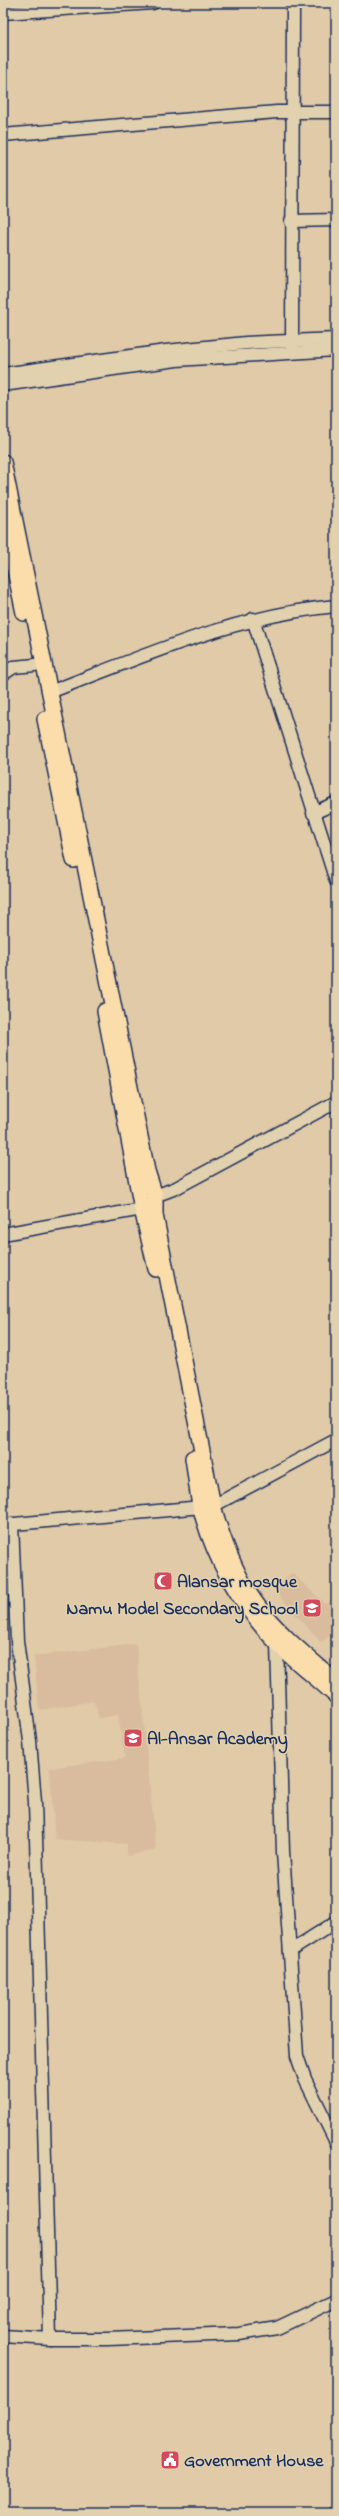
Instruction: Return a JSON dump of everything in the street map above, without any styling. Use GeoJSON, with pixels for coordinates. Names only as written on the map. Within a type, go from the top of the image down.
{"type":"FeatureCollection","features":[{"type":"Feature","properties":{"kind":"main road"},"geometry":{"type":"LineString","coordinates":[[3,462],[146,1164],[155,1196],[155,1215],[215,1550],[230,1581],[252,1614],[277,1644],[336,1696]]}},
{"type":"Feature","properties":{"kind":"main road"},"geometry":{"type":"LineString","coordinates":[[3,513],[102,995],[142,1209],[207,1507],[254,1602],[282,1633],[336,1681]]}},
{"type":"Feature","properties":{"kind":"street"},"geometry":{"type":"LineString","coordinates":[[3,13],[153,3]]}},
{"type":"Feature","properties":{"kind":"street"},"geometry":{"type":"LineString","coordinates":[[292,346],[291,111],[293,3]]}},
{"type":"Feature","properties":{"kind":"street"},"geometry":{"type":"LineString","coordinates":[[3,135],[291,111],[336,112]]}},
{"type":"Feature","properties":{"kind":"street"},"geometry":{"type":"LineString","coordinates":[[291,221],[336,220]]}},
{"type":"Feature","properties":{"kind":"street"},"geometry":{"type":"LineString","coordinates":[[3,385],[336,339]]}},
{"type":"Feature","properties":{"kind":"street"},"geometry":{"type":"LineString","coordinates":[[3,374],[166,351],[246,343],[336,350]]}},
{"type":"Feature","properties":{"kind":"street"},"geometry":{"type":"LineString","coordinates":[[50,692],[141,657],[253,619],[300,609],[336,606]]}},
{"type":"Feature","properties":{"kind":"street"},"geometry":{"type":"LineString","coordinates":[[253,619],[313,813],[336,881]]}},
{"type":"Feature","properties":{"kind":"street"},"geometry":{"type":"LineString","coordinates":[[3,674],[14,667],[35,665]]}},
{"type":"Feature","properties":{"kind":"street"},"geometry":{"type":"LineString","coordinates":[[313,813],[336,803]]}},
{"type":"Feature","properties":{"kind":"street"},"geometry":{"type":"LineString","coordinates":[[155,1196],[176,1188],[336,1102]]}},
{"type":"Feature","properties":{"kind":"street"},"geometry":{"type":"LineString","coordinates":[[3,1234],[142,1209]]}},
{"type":"Feature","properties":{"kind":"street"},"geometry":{"type":"LineString","coordinates":[[50,2339],[35,1802],[30,1741],[17,1641],[7,1525],[207,1507],[336,1440]]}},
{"type":"Feature","properties":{"kind":"street"},"geometry":{"type":"LineString","coordinates":[[277,1644],[283,1852],[297,2056],[305,2079],[336,2142]]}},
{"type":"Feature","properties":{"kind":"street"},"geometry":{"type":"LineString","coordinates":[[290,1951],[336,1922]]}},
{"type":"Feature","properties":{"kind":"street"},"geometry":{"type":"LineString","coordinates":[[3,2336],[50,2339],[172,2338],[239,2334],[277,2328],[336,2300]]}},
{"type":"Feature","properties":{"kind":"shaded area","name":"Namu Model Secondary School"},"geometry":{"type":"Polygon","coordinates":[[[292,1573],[325,1604],[336,1596],[336,1631],[321,1642],[272,1588],[292,1573]]]}},
{"type":"Feature","properties":{"kind":"shaded area","name":"Al-Ansar Academy"},"geometry":{"type":"Polygon","coordinates":[[[136,1644],[156,1850],[127,1856],[127,1844],[55,1839],[50,1768],[125,1758],[118,1715],[99,1718],[94,1701],[39,1710],[34,1656],[136,1644]]]}},
{"type":"Feature","properties":{"kind":"green space"},"geometry":{"type":"Polygon","coordinates":[[[3,3],[81,3],[3,8],[3,3]]]}},
{"type":"Feature","properties":{"kind":"place","name":"Alansar mosque"},"geometry":{"type":"Point","coordinates":[163,1581]}},
{"type":"Feature","properties":{"kind":"place","name":"Namu Model Secondary School"},"geometry":{"type":"Point","coordinates":[312,1608]}},
{"type":"Feature","properties":{"kind":"place","name":"Al-Ansar Academy"},"geometry":{"type":"Point","coordinates":[133,1738]}},
{"type":"Feature","properties":{"kind":"place","name":"Government House"},"geometry":{"type":"Point","coordinates":[170,2460]}}]}
